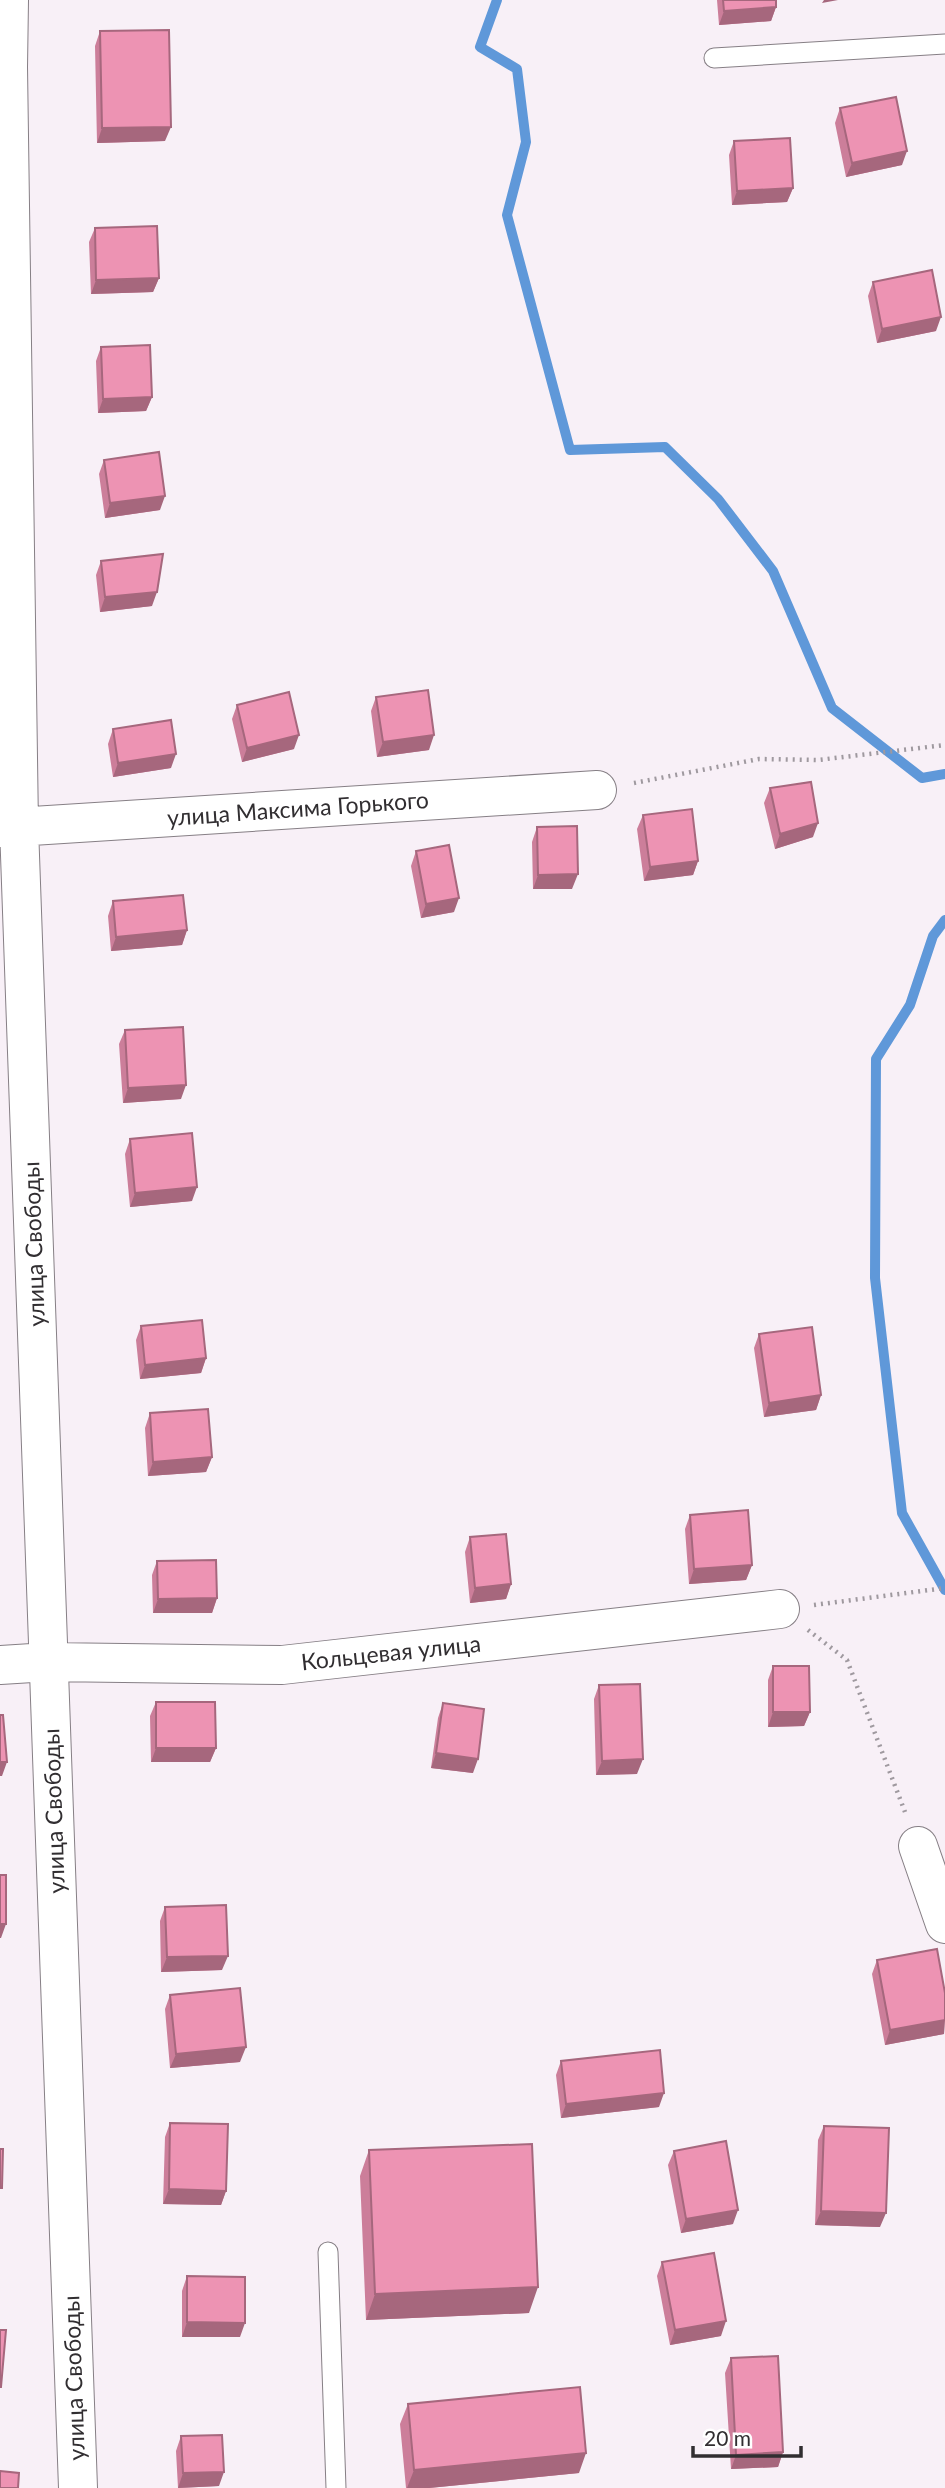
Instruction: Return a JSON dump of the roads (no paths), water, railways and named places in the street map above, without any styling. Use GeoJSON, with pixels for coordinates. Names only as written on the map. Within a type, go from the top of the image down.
{"type":"FeatureCollection","features":[{"type":"Feature","properties":{"kind":"street","name":"улица Свободы"},"geometry":{"type":"LineString","coordinates":[[9,0],[4,67],[10,828],[48,1662],[78,2488]]}},
{"type":"Feature","properties":{"kind":"street","name":"улица Максима Горького"},"geometry":{"type":"LineString","coordinates":[[10,828],[597,790]]}},
{"type":"Feature","properties":{"kind":"street","name":"Кольцевая улица"},"geometry":{"type":"LineString","coordinates":[[0,1665],[48,1662],[282,1665],[780,1609]]}},
{"type":"Feature","properties":{"kind":"street"},"geometry":{"type":"LineString","coordinates":[[918,1846],[945,1924]]}},
{"type":"Feature","properties":{"kind":"lane"},"geometry":{"type":"LineString","coordinates":[[714,58],[945,44]]}},
{"type":"Feature","properties":{"kind":"lane"},"geometry":{"type":"LineString","coordinates":[[328,2252],[336,2488]]}},
{"type":"Feature","properties":{"kind":"waterway"},"geometry":{"type":"LineString","coordinates":[[497,0],[480,47],[517,69],[526,142],[507,215],[570,450],[665,447],[718,499],[773,571],[832,708],[922,778],[945,774]]}},
{"type":"Feature","properties":{"kind":"waterway"},"geometry":{"type":"LineString","coordinates":[[945,920],[933,936],[910,1005],[876,1059],[875,1278],[902,1513],[945,1590]]}}]}
